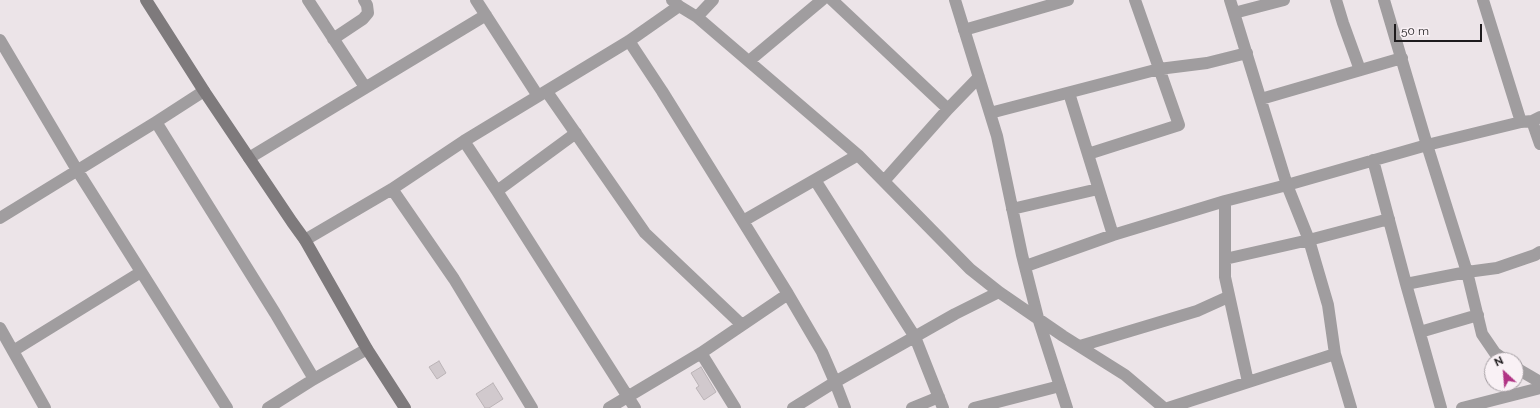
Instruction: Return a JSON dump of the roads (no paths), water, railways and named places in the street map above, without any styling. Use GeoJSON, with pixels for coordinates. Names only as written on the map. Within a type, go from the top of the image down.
{"type":"FeatureCollection","features":[{"type":"Feature","properties":{"kind":"street"},"geometry":{"type":"LineString","coordinates":[[146,0],[204,91],[305,240],[367,349],[405,408]]}},
{"type":"Feature","properties":{"kind":"street"},"geometry":{"type":"LineString","coordinates":[[308,0],[365,87]]}},
{"type":"Feature","properties":{"kind":"street"},"geometry":{"type":"LineString","coordinates":[[333,39],[363,19],[368,13],[367,5],[364,0]]}},
{"type":"Feature","properties":{"kind":"street"},"geometry":{"type":"LineString","coordinates":[[476,0],[542,94],[576,133],[644,233],[742,325]]}},
{"type":"Feature","properties":{"kind":"street"},"geometry":{"type":"LineString","coordinates":[[697,17],[713,0]]}},
{"type":"Feature","properties":{"kind":"street"},"geometry":{"type":"LineString","coordinates":[[749,61],[822,0]]}},
{"type":"Feature","properties":{"kind":"street"},"geometry":{"type":"LineString","coordinates":[[832,0],[948,109]]}},
{"type":"Feature","properties":{"kind":"street"},"geometry":{"type":"LineString","coordinates":[[955,0],[997,136],[1012,209],[1038,318],[1066,408]]}},
{"type":"Feature","properties":{"kind":"street"},"geometry":{"type":"LineString","coordinates":[[964,30],[1068,0]]}},
{"type":"Feature","properties":{"kind":"street"},"geometry":{"type":"LineString","coordinates":[[1088,154],[1179,125],[1135,0]]}},
{"type":"Feature","properties":{"kind":"street"},"geometry":{"type":"LineString","coordinates":[[1230,0],[1287,185],[1309,240],[1328,305],[1334,354],[1351,408]]}},
{"type":"Feature","properties":{"kind":"street"},"geometry":{"type":"LineString","coordinates":[[1234,13],[1284,0]]}},
{"type":"Feature","properties":{"kind":"street"},"geometry":{"type":"LineString","coordinates":[[1336,0],[1360,70]]}},
{"type":"Feature","properties":{"kind":"street"},"geometry":{"type":"LineString","coordinates":[[1384,0],[1467,272],[1482,334],[1494,352]]}},
{"type":"Feature","properties":{"kind":"street"},"geometry":{"type":"LineString","coordinates":[[1483,0],[1540,144]]}},
{"type":"Feature","properties":{"kind":"street"},"geometry":{"type":"LineString","coordinates":[[305,240],[392,188],[464,141],[629,41],[676,3],[697,17],[858,155],[970,269],[999,292],[1063,336],[1125,375],[1164,408]]}},
{"type":"Feature","properties":{"kind":"street"},"geometry":{"type":"LineString","coordinates":[[249,158],[486,15]]}},
{"type":"Feature","properties":{"kind":"street"},"geometry":{"type":"LineString","coordinates":[[0,40],[77,170],[227,408]]}},
{"type":"Feature","properties":{"kind":"street"},"geometry":{"type":"LineString","coordinates":[[629,41],[788,294],[822,352],[846,408]]}},
{"type":"Feature","properties":{"kind":"street"},"geometry":{"type":"LineString","coordinates":[[990,113],[1159,69],[1207,63],[1246,53]]}},
{"type":"Feature","properties":{"kind":"street"},"geometry":{"type":"LineString","coordinates":[[1261,99],[1402,58]]}},
{"type":"Feature","properties":{"kind":"street"},"geometry":{"type":"LineString","coordinates":[[884,181],[948,109],[979,77]]}},
{"type":"Feature","properties":{"kind":"street"},"geometry":{"type":"LineString","coordinates":[[0,218],[204,91]]}},
{"type":"Feature","properties":{"kind":"street"},"geometry":{"type":"LineString","coordinates":[[1069,92],[1113,235]]}},
{"type":"Feature","properties":{"kind":"street"},"geometry":{"type":"LineString","coordinates":[[1026,266],[1113,235],[1225,201],[1427,145],[1531,120]]}},
{"type":"Feature","properties":{"kind":"street"},"geometry":{"type":"LineString","coordinates":[[156,122],[275,313],[314,379]]}},
{"type":"Feature","properties":{"kind":"street"},"geometry":{"type":"LineString","coordinates":[[498,190],[576,133]]}},
{"type":"Feature","properties":{"kind":"street"},"geometry":{"type":"LineString","coordinates":[[464,141],[498,190],[635,408]]}},
{"type":"Feature","properties":{"kind":"street"},"geometry":{"type":"LineString","coordinates":[[743,221],[858,155]]}},
{"type":"Feature","properties":{"kind":"street"},"geometry":{"type":"LineString","coordinates":[[1373,160],[1441,408]]}},
{"type":"Feature","properties":{"kind":"street"},"geometry":{"type":"LineString","coordinates":[[815,180],[915,337],[941,402],[912,408]]}},
{"type":"Feature","properties":{"kind":"street"},"geometry":{"type":"LineString","coordinates":[[392,188],[454,279],[532,408]]}},
{"type":"Feature","properties":{"kind":"street"},"geometry":{"type":"LineString","coordinates":[[1012,209],[1098,189]]}},
{"type":"Feature","properties":{"kind":"street"},"geometry":{"type":"LineString","coordinates":[[1225,201],[1225,277],[1248,382]]}},
{"type":"Feature","properties":{"kind":"street"},"geometry":{"type":"LineString","coordinates":[[1225,259],[1309,240],[1389,219]]}},
{"type":"Feature","properties":{"kind":"street"},"geometry":{"type":"LineString","coordinates":[[1406,284],[1467,272],[1497,268],[1540,252]]}},
{"type":"Feature","properties":{"kind":"street"},"geometry":{"type":"LineString","coordinates":[[13,351],[141,272]]}},
{"type":"Feature","properties":{"kind":"street"},"geometry":{"type":"LineString","coordinates":[[793,408],[955,314],[999,292]]}},
{"type":"Feature","properties":{"kind":"street"},"geometry":{"type":"LineString","coordinates":[[609,408],[701,353],[788,294]]}},
{"type":"Feature","properties":{"kind":"street"},"geometry":{"type":"LineString","coordinates":[[1080,346],[1197,311],[1228,296]]}},
{"type":"Feature","properties":{"kind":"street"},"geometry":{"type":"LineString","coordinates":[[1420,332],[1478,315]]}},
{"type":"Feature","properties":{"kind":"street"},"geometry":{"type":"LineString","coordinates":[[0,328],[45,408]]}},
{"type":"Feature","properties":{"kind":"street"},"geometry":{"type":"LineString","coordinates":[[268,408],[314,379],[367,349]]}},
{"type":"Feature","properties":{"kind":"street"},"geometry":{"type":"LineString","coordinates":[[701,353],[735,408]]}},
{"type":"Feature","properties":{"kind":"street"},"geometry":{"type":"LineString","coordinates":[[1168,408],[1334,354]]}},
{"type":"Feature","properties":{"kind":"street"},"geometry":{"type":"LineString","coordinates":[[1524,373],[1540,382]]}},
{"type":"Feature","properties":{"kind":"street"},"geometry":{"type":"LineString","coordinates":[[974,408],[1060,386]]}},
{"type":"Feature","properties":{"kind":"street"},"geometry":{"type":"LineString","coordinates":[[1462,408],[1540,388]]}}]}
